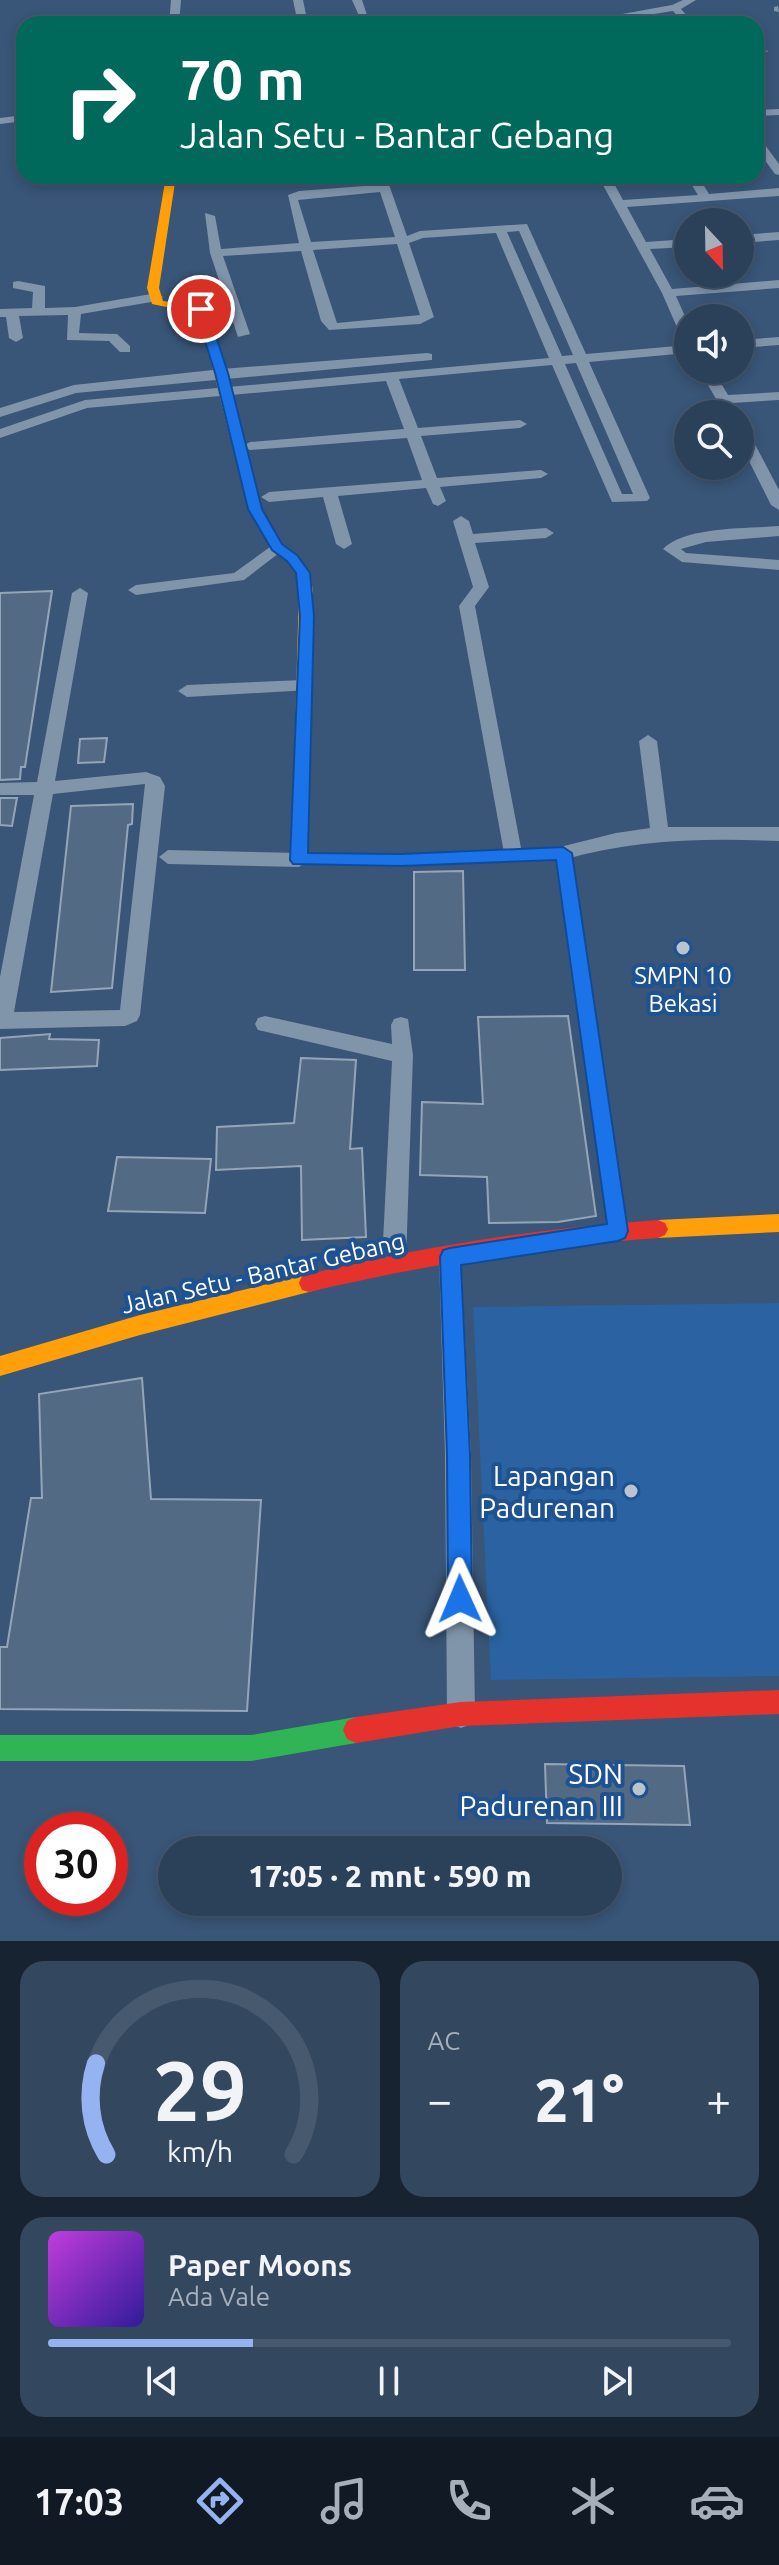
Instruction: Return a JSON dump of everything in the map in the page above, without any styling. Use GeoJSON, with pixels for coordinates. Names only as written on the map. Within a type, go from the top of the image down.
{"type":"FeatureCollection","features":[{"type":"Feature","properties":{"kind":"street"},"geometry":{"type":"LineString","coordinates":[[357,0],[364,16]]}},
{"type":"Feature","properties":{"kind":"street"},"geometry":{"type":"LineString","coordinates":[[624,16],[675,8],[691,0]]}},
{"type":"Feature","properties":{"kind":"street"},"geometry":{"type":"LineString","coordinates":[[675,8],[682,16]]}},
{"type":"Feature","properties":{"kind":"street"},"geometry":{"type":"LineString","coordinates":[[764,151],[779,150]]}},
{"type":"Feature","properties":{"kind":"street"},"geometry":{"type":"LineString","coordinates":[[764,151],[779,172]]}},
{"type":"Feature","properties":{"kind":"street"},"geometry":{"type":"LineString","coordinates":[[170,184],[153,288],[161,306],[204,311],[255,509],[277,547],[292,558],[303,573],[307,616],[299,860]]}},
{"type":"Feature","properties":{"kind":"street"},"geometry":{"type":"LineString","coordinates":[[370,184],[293,197],[328,321],[334,327],[427,317],[407,240],[383,184]]}},
{"type":"Feature","properties":{"kind":"street"},"geometry":{"type":"LineString","coordinates":[[609,184],[674,306]]}},
{"type":"Feature","properties":{"kind":"street"},"geometry":{"type":"LineString","coordinates":[[697,184],[705,197]]}},
{"type":"Feature","properties":{"kind":"street"},"geometry":{"type":"LineString","coordinates":[[620,204],[779,192]]}},
{"type":"Feature","properties":{"kind":"street"},"geometry":{"type":"LineString","coordinates":[[209,216],[216,253],[243,334]]}},
{"type":"Feature","properties":{"kind":"street"},"geometry":{"type":"LineString","coordinates":[[216,253],[407,240],[422,242],[502,234],[527,238],[642,498],[617,499],[502,234]]}},
{"type":"Feature","properties":{"kind":"street"},"geometry":{"type":"LineString","coordinates":[[754,238],[779,236]]}},
{"type":"Feature","properties":{"kind":"street"},"geometry":{"type":"LineString","coordinates":[[642,246],[674,244]]}},
{"type":"Feature","properties":{"kind":"street"},"geometry":{"type":"LineString","coordinates":[[668,293],[779,284]]}},
{"type":"Feature","properties":{"kind":"street"},"geometry":{"type":"LineString","coordinates":[[18,285],[40,289],[38,310]]}},
{"type":"Feature","properties":{"kind":"street"},"geometry":{"type":"LineString","coordinates":[[16,338],[6,312],[108,308],[157,297]]}},
{"type":"Feature","properties":{"kind":"street"},"geometry":{"type":"LineString","coordinates":[[108,308],[112,337],[125,349]]}},
{"type":"Feature","properties":{"kind":"street"},"geometry":{"type":"LineString","coordinates":[[75,311],[72,337],[112,337]]}},
{"type":"Feature","properties":{"kind":"street"},"geometry":{"type":"LineString","coordinates":[[0,434],[85,404],[224,382],[577,352],[674,340]]}},
{"type":"Feature","properties":{"kind":"street"},"geometry":{"type":"LineString","coordinates":[[754,343],[779,341]]}},
{"type":"Feature","properties":{"kind":"street"},"geometry":{"type":"LineString","coordinates":[[577,352],[674,349]]}},
{"type":"Feature","properties":{"kind":"street"},"geometry":{"type":"LineString","coordinates":[[0,413],[74,389],[390,374],[552,354]]}},
{"type":"Feature","properties":{"kind":"street"},"geometry":{"type":"LineString","coordinates":[[390,374],[438,501]]}},
{"type":"Feature","properties":{"kind":"street"},"geometry":{"type":"LineString","coordinates":[[715,384],[724,399],[779,396]]}},
{"type":"Feature","properties":{"kind":"street"},"geometry":{"type":"LineString","coordinates":[[250,446],[520,424]]}},
{"type":"Feature","properties":{"kind":"street"},"geometry":{"type":"LineString","coordinates":[[754,456],[779,505]]}},
{"type":"Feature","properties":{"kind":"street"},"geometry":{"type":"LineString","coordinates":[[269,497],[541,474]]}},
{"type":"Feature","properties":{"kind":"street"},"geometry":{"type":"LineString","coordinates":[[329,492],[344,544]]}},
{"type":"Feature","properties":{"kind":"street"},"geometry":{"type":"LineString","coordinates":[[461,521],[481,587],[467,606],[513,853]]}},
{"type":"Feature","properties":{"kind":"street"},"geometry":{"type":"LineString","coordinates":[[779,531],[704,538],[674,545],[671,549],[682,557],[779,565]]}},
{"type":"Feature","properties":{"kind":"street"},"geometry":{"type":"LineString","coordinates":[[467,539],[546,533]]}},
{"type":"Feature","properties":{"kind":"street"},"geometry":{"type":"LineString","coordinates":[[136,590],[238,577],[277,547]]}},
{"type":"Feature","properties":{"kind":"street"},"geometry":{"type":"LineString","coordinates":[[0,789],[45,788],[146,778],[154,781],[149,860],[131,1011],[125,1018],[1,1021],[45,788],[80,593]]}},
{"type":"Feature","properties":{"kind":"street"},"geometry":{"type":"LineString","coordinates":[[187,691],[303,686]]}},
{"type":"Feature","properties":{"kind":"street"},"geometry":{"type":"LineString","coordinates":[[648,741],[660,834]]}},
{"type":"Feature","properties":{"kind":"street"},"geometry":{"type":"LineString","coordinates":[[168,857],[401,860],[563,853],[597,841],[660,834],[779,834]]}},
{"type":"Feature","properties":{"kind":"street"},"geometry":{"type":"LineString","coordinates":[[563,853],[618,1231]]}},
{"type":"Feature","properties":{"kind":"street"},"geometry":{"type":"LineString","coordinates":[[265,1024],[403,1055]]}},
{"type":"Feature","properties":{"kind":"street"},"geometry":{"type":"LineString","coordinates":[[394,1262],[403,1055],[401,1025]]}},
{"type":"Feature","properties":{"kind":"street","name":"Jalan Setu - Bantar Gebang"},"geometry":{"type":"LineString","coordinates":[[0,1366],[140,1325],[394,1262],[450,1257],[618,1231],[779,1223]]}},
{"type":"Feature","properties":{"kind":"street"},"geometry":{"type":"LineString","coordinates":[[450,1257],[458,1455],[461,1714]]}},
{"type":"Feature","properties":{"kind":"street"},"geometry":{"type":"LineString","coordinates":[[0,1748],[251,1748],[461,1714],[779,1702]]}},
{"type":"Feature","properties":{"kind":"shaded area","name":"Lapangan Padurenan"},"geometry":{"type":"Polygon","coordinates":[[[779,1303],[779,1676],[491,1680],[473,1307],[779,1303]]]}},
{"type":"Feature","properties":{"kind":"building"},"geometry":{"type":"Polygon","coordinates":[[[52,591],[25,767],[21,767],[20,779],[0,780],[0,593],[52,591]]]}},
{"type":"Feature","properties":{"kind":"building"},"geometry":{"type":"Polygon","coordinates":[[[107,738],[104,762],[78,763],[80,739],[107,738]]]}},
{"type":"Feature","properties":{"kind":"building"},"geometry":{"type":"Polygon","coordinates":[[[0,798],[17,798],[12,826],[0,825],[0,798]]]}},
{"type":"Feature","properties":{"kind":"building"},"geometry":{"type":"Polygon","coordinates":[[[133,804],[132,824],[128,825],[112,988],[51,992],[71,806],[133,804]]]}},
{"type":"Feature","properties":{"kind":"building"},"geometry":{"type":"Polygon","coordinates":[[[463,871],[465,970],[414,970],[414,872],[463,871]]]}},
{"type":"Feature","properties":{"kind":"building"},"geometry":{"type":"Polygon","coordinates":[[[568,1016],[596,1216],[558,1222],[489,1223],[487,1177],[420,1175],[422,1102],[483,1104],[478,1017],[568,1016]]]}},
{"type":"Feature","properties":{"kind":"building"},"geometry":{"type":"Polygon","coordinates":[[[50,1034],[49,1039],[99,1040],[97,1066],[0,1070],[0,1038],[50,1034]]]}},
{"type":"Feature","properties":{"kind":"building"},"geometry":{"type":"Polygon","coordinates":[[[301,1058],[356,1060],[350,1149],[362,1148],[366,1237],[302,1240],[301,1166],[216,1170],[217,1127],[294,1123],[301,1058]]]}},
{"type":"Feature","properties":{"kind":"building"},"geometry":{"type":"Polygon","coordinates":[[[117,1157],[211,1159],[205,1213],[108,1211],[117,1157]]]}},
{"type":"Feature","properties":{"kind":"building"},"geometry":{"type":"Polygon","coordinates":[[[142,1378],[151,1499],[261,1500],[247,1711],[0,1709],[0,1647],[7,1647],[31,1498],[42,1498],[39,1394],[142,1378]]]}},
{"type":"Feature","properties":{"kind":"building"},"geometry":{"type":"Polygon","coordinates":[[[545,1764],[684,1766],[690,1825],[547,1823],[545,1764]]]}},
{"type":"Feature","properties":{"kind":"traffic: fast"},"geometry":{"type":"LineString","coordinates":[[301,796],[299,860],[401,860],[563,853],[572,913]]}},
{"type":"Feature","properties":{"kind":"traffic: fast"},"geometry":{"type":"LineString","coordinates":[[0,1748],[251,1748],[356,1730]]}},
{"type":"Feature","properties":{"kind":"traffic: slow"},"geometry":{"type":"LineString","coordinates":[[170,184],[153,288],[158,304],[204,311],[255,509],[277,547],[292,558],[303,573],[306,591],[301,796]]}},
{"type":"Feature","properties":{"kind":"traffic: slow"},"geometry":{"type":"LineString","coordinates":[[572,913],[618,1231]]}},
{"type":"Feature","properties":{"kind":"traffic: slow"},"geometry":{"type":"LineString","coordinates":[[658,1229],[779,1223]]}},
{"type":"Feature","properties":{"kind":"traffic: slow"},"geometry":{"type":"LineString","coordinates":[[0,1366],[140,1325],[309,1283]]}},
{"type":"Feature","properties":{"kind":"traffic: jam"},"geometry":{"type":"LineString","coordinates":[[309,1283],[482,1248],[570,1236],[658,1229]]}},
{"type":"Feature","properties":{"kind":"traffic: jam"},"geometry":{"type":"LineString","coordinates":[[356,1730],[461,1714],[779,1702]]}},
{"type":"Feature","properties":{"kind":"place","name":"SMPN 10 Bekasi"},"geometry":{"type":"Point","coordinates":[683,948]}},
{"type":"Feature","properties":{"kind":"place","name":"Lapangan Padurenan"},"geometry":{"type":"Point","coordinates":[631,1491]}},
{"type":"Feature","properties":{"kind":"place","name":"SDN Padurenan III"},"geometry":{"type":"Point","coordinates":[639,1789]}},
{"type":"Feature","properties":{"kind":"route"},"geometry":{"type":"LineString","coordinates":[[201,309],[222,373],[255,509],[264,530],[303,573],[307,616],[299,860],[401,860],[563,853],[618,1231],[450,1257],[460,1599]]}}]}
